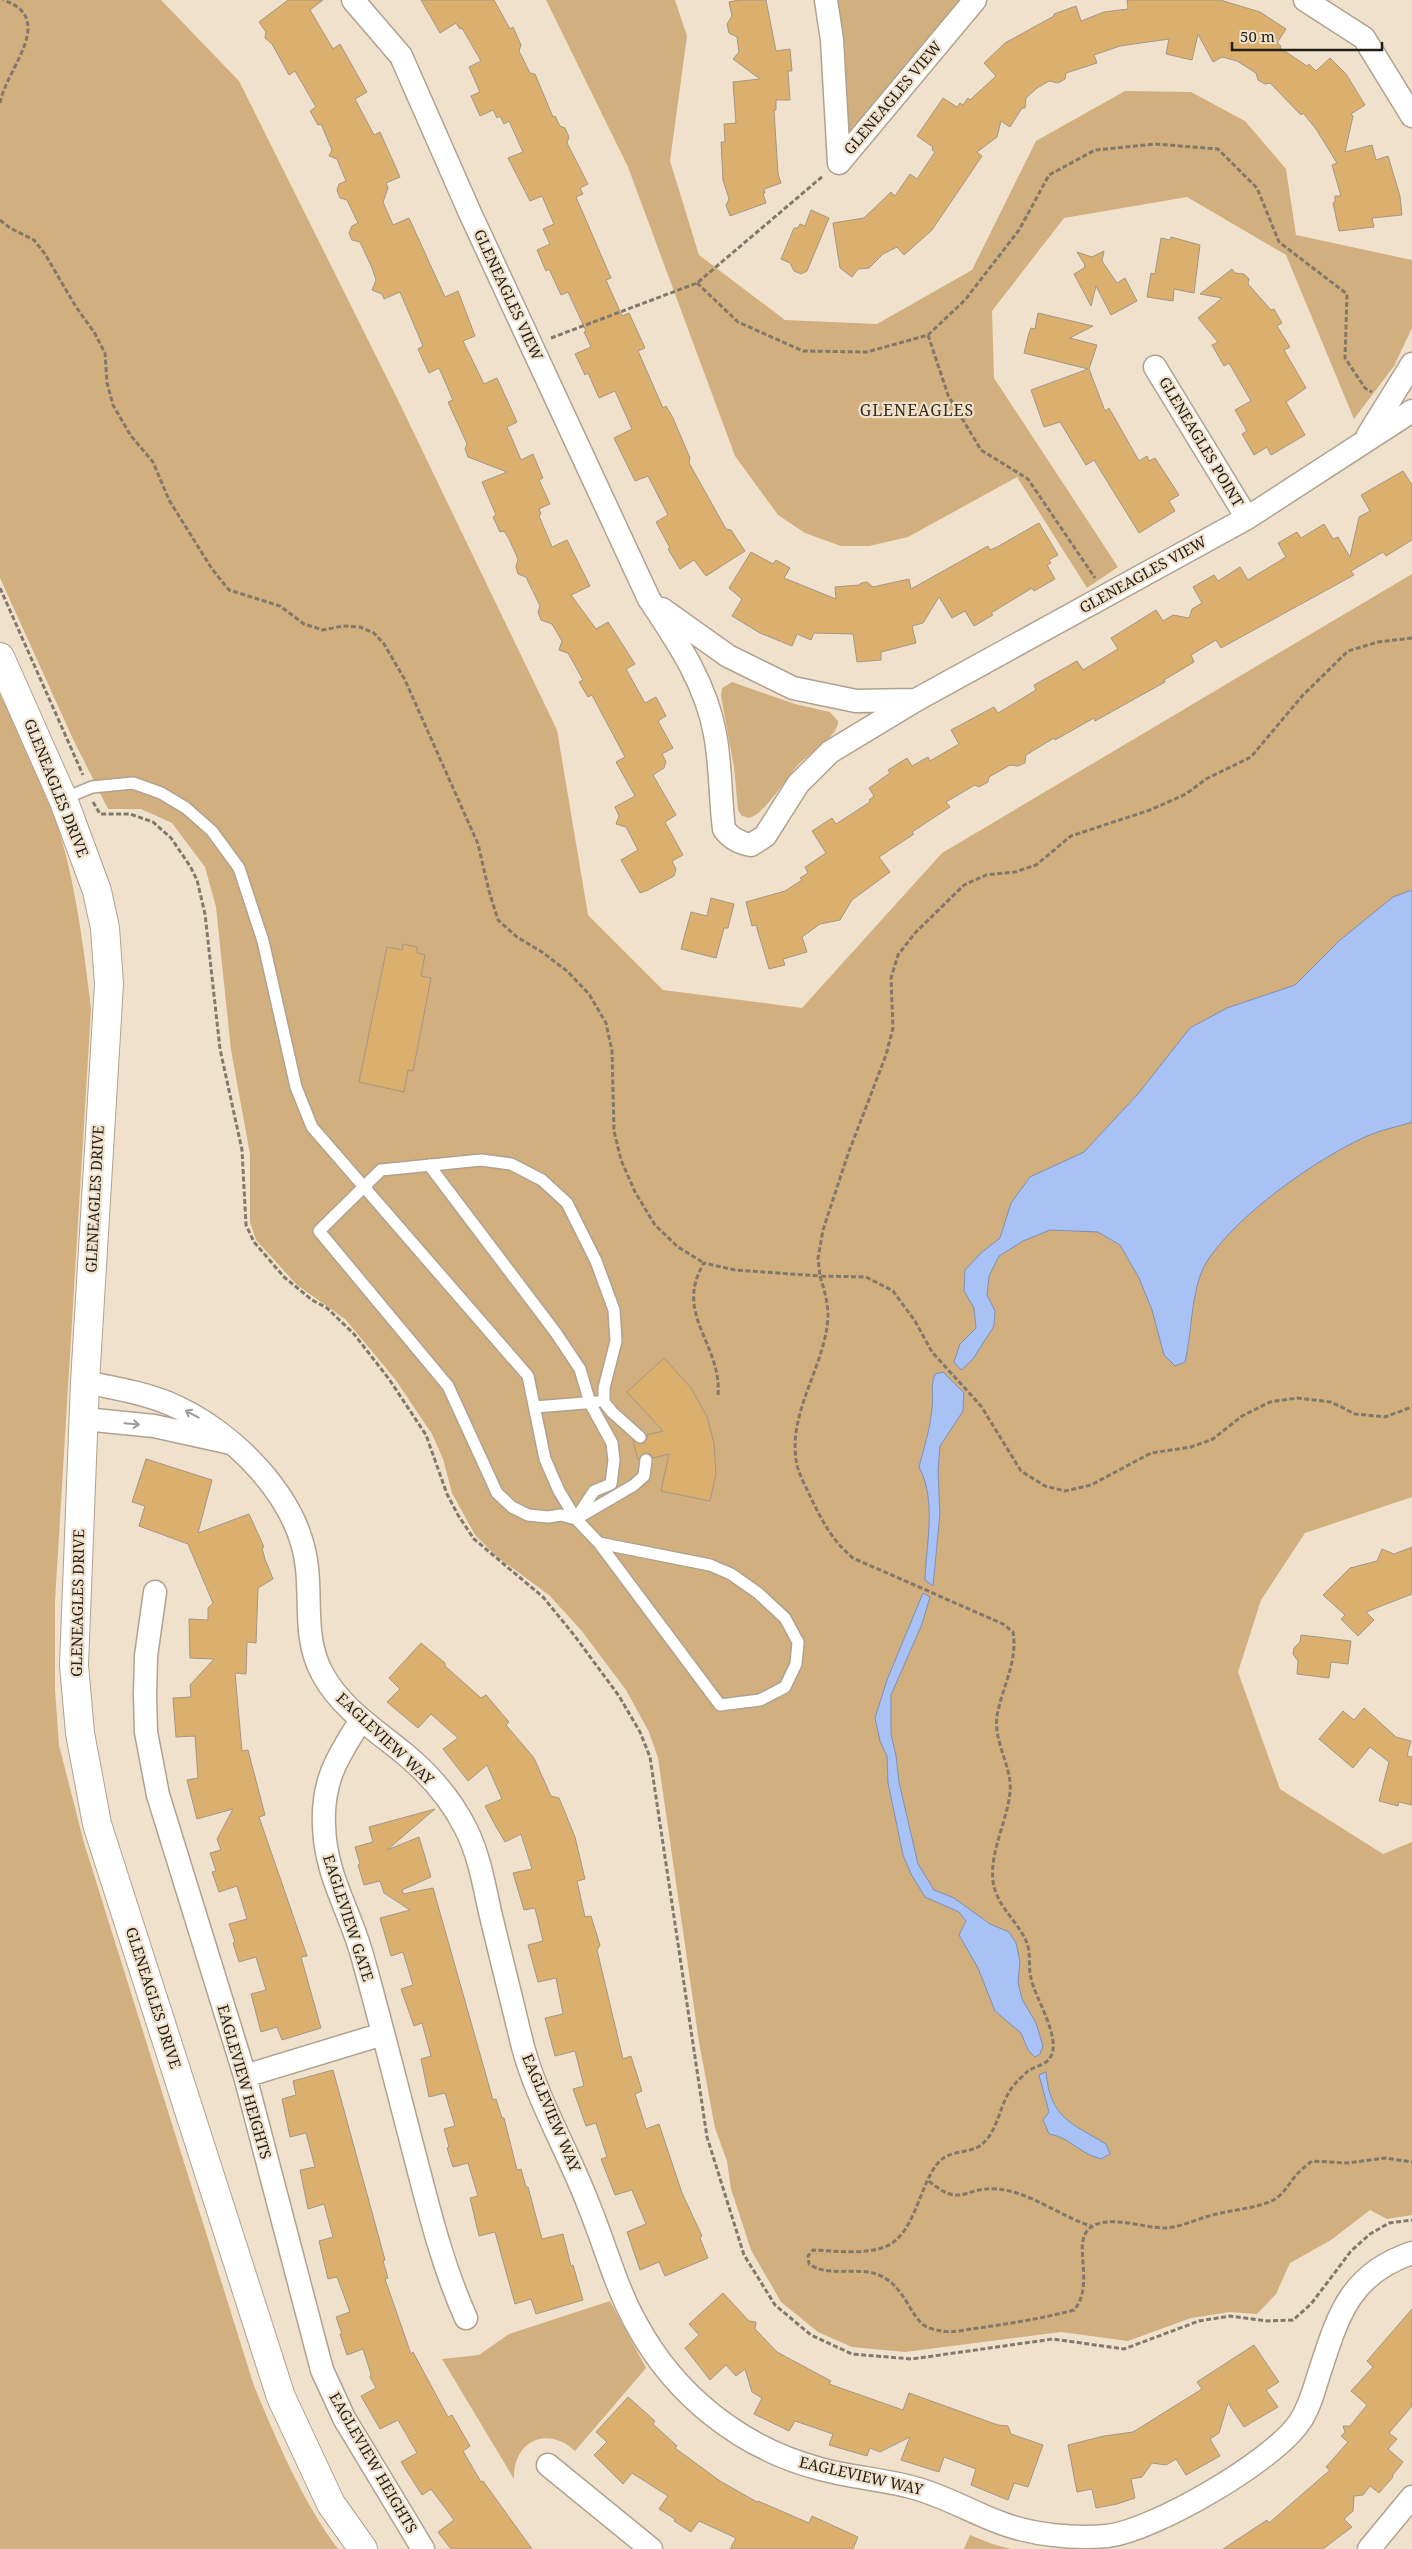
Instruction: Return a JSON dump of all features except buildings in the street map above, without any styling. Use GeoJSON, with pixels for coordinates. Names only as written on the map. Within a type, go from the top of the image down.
{"type":"FeatureCollection","features":[{"type":"Feature","properties":{"kind":"street","name":"GLENEAGLES VIEW"},"geometry":{"type":"LineString","coordinates":[[353,0],[401,56],[649,600],[683,650],[702,689],[715,732],[724,830],[741,843],[752,845],[765,836],[798,784],[830,752],[916,700],[1247,518],[1412,411]]}},
{"type":"Feature","properties":{"kind":"street","name":"GLENEAGLES VIEW"},"geometry":{"type":"LineString","coordinates":[[826,0],[832,40],[839,163]]}},
{"type":"Feature","properties":{"kind":"street","name":"GLENEAGLES VIEW"},"geometry":{"type":"LineString","coordinates":[[839,163],[974,0]]}},
{"type":"Feature","properties":{"kind":"street"},"geometry":{"type":"LineString","coordinates":[[1305,0],[1364,38],[1412,116]]}},
{"type":"Feature","properties":{"kind":"street","name":"GLENEAGLES VIEW"},"geometry":{"type":"LineString","coordinates":[[1365,441],[1412,364]]}},
{"type":"Feature","properties":{"kind":"street","name":"GLENEAGLES POINT"},"geometry":{"type":"LineString","coordinates":[[1155,367],[1247,518]]}},
{"type":"Feature","properties":{"kind":"street","name":"GLENEAGLES VIEW"},"geometry":{"type":"LineString","coordinates":[[649,600],[728,656],[793,688],[856,702],[916,700]]}},
{"type":"Feature","properties":{"kind":"street","name":"GLENEAGLES DRIVE"},"geometry":{"type":"LineString","coordinates":[[0,657],[63,799],[97,891],[105,928],[109,984],[85,1382],[74,1665],[80,1733],[97,1824],[281,2397],[331,2504],[363,2549]]}},
{"type":"Feature","properties":{"kind":"street","name":"EAGLEVIEW WAY"},"geometry":{"type":"LineString","coordinates":[[85,1382],[151,1396],[210,1424],[268,1478],[292,1517],[303,1544],[308,1570],[308,1608],[312,1650],[332,1689],[361,1720],[430,1777],[465,1826],[484,1883],[529,2067],[588,2200],[636,2324],[662,2365],[690,2396],[719,2422],[753,2443],[784,2457],[816,2468],[919,2489],[1006,2525],[1036,2533],[1112,2542],[1164,2517],[1244,2470],[1278,2446],[1299,2423],[1312,2395],[1336,2322],[1356,2288],[1375,2270],[1412,2253]]}},
{"type":"Feature","properties":{"kind":"street"},"geometry":{"type":"LineString","coordinates":[[84,1420],[154,1426],[231,1443]]}},
{"type":"Feature","properties":{"kind":"street","name":"EAGLEVIEW HEIGHTS"},"geometry":{"type":"LineString","coordinates":[[155,1592],[146,1656],[145,1695],[146,1732],[158,1795],[244,2076],[322,2370],[344,2418],[423,2549]]}},
{"type":"Feature","properties":{"kind":"street","name":"EAGLEVIEW GATE"},"geometry":{"type":"LineString","coordinates":[[361,1720],[336,1759],[328,1780],[324,1800],[325,1843],[329,1866],[361,1952],[443,2262],[466,2318]]}},
{"type":"Feature","properties":{"kind":"street"},"geometry":{"type":"LineString","coordinates":[[244,2076],[383,2034]]}},
{"type":"Feature","properties":{"kind":"street"},"geometry":{"type":"LineString","coordinates":[[548,2465],[650,2549]]}},
{"type":"Feature","properties":{"kind":"street"},"geometry":{"type":"LineString","coordinates":[[1369,2549],[1412,2497]]}},
{"type":"Feature","properties":{"kind":"lane"},"geometry":{"type":"LineString","coordinates":[[63,799],[89,789],[133,783],[161,793],[186,808],[212,831],[239,868],[263,941],[299,1095],[312,1127],[528,1376],[545,1459],[560,1492],[576,1519],[599,1543],[720,1705],[760,1700],[785,1687],[796,1664],[798,1642],[785,1618],[758,1593],[731,1574],[710,1565],[599,1543]]}},
{"type":"Feature","properties":{"kind":"lane"},"geometry":{"type":"LineString","coordinates":[[640,1437],[612,1412],[604,1402],[604,1388],[616,1341],[614,1310],[596,1260],[567,1203],[542,1180],[511,1164],[481,1160],[381,1170],[319,1231],[448,1386],[497,1493],[512,1507],[528,1516],[548,1517],[562,1515],[576,1519],[634,1485],[644,1476],[646,1460]]}},
{"type":"Feature","properties":{"kind":"lane"},"geometry":{"type":"LineString","coordinates":[[429,1165],[580,1369],[590,1403],[612,1443],[614,1460],[611,1484],[594,1491],[576,1519]]}},
{"type":"Feature","properties":{"kind":"lane"},"geometry":{"type":"LineString","coordinates":[[535,1407],[604,1402]]}},
{"type":"Feature","properties":{"kind":"path"},"geometry":{"type":"LineString","coordinates":[[0,103],[2,92],[23,48],[30,27],[24,13],[15,4],[3,0]]}},
{"type":"Feature","properties":{"kind":"path"},"geometry":{"type":"LineString","coordinates":[[697,284],[738,322],[803,350],[867,352],[928,335],[965,300],[1019,230],[1049,175],[1096,150],[1155,144],[1218,149],[1257,188],[1279,242],[1347,294],[1345,358],[1365,388],[1390,400]]}},
{"type":"Feature","properties":{"kind":"path"},"geometry":{"type":"LineString","coordinates":[[532,346],[697,284],[839,163]]}},
{"type":"Feature","properties":{"kind":"path"},"geometry":{"type":"LineString","coordinates":[[0,220],[10,228],[34,240],[45,254],[76,307],[94,332],[105,353],[107,383],[113,405],[131,436],[153,462],[169,500],[212,569],[229,590],[280,606],[304,624],[323,630],[343,626],[360,627],[374,633],[384,644],[405,680],[478,844],[498,920],[517,937],[542,952],[567,971],[589,994],[606,1023],[612,1051],[614,1131],[621,1160],[635,1192],[655,1225],[678,1247],[704,1263],[735,1270],[866,1277],[893,1290],[915,1321],[932,1352],[981,1406],[1021,1471],[1045,1486],[1065,1491],[1091,1485],[1151,1453],[1191,1447],[1213,1439],[1242,1416],[1270,1402],[1297,1398],[1331,1402],[1355,1414],[1385,1417],[1412,1407]]}},
{"type":"Feature","properties":{"kind":"path"},"geometry":{"type":"LineString","coordinates":[[928,335],[948,395],[981,450],[1028,479],[1107,595]]}},
{"type":"Feature","properties":{"kind":"path"},"geometry":{"type":"LineString","coordinates":[[0,588],[100,814],[130,814],[142,817],[160,827],[180,851],[196,880],[205,914],[220,1049],[242,1150],[246,1225],[254,1242],[284,1277],[312,1300],[327,1308],[354,1334],[389,1379],[426,1435],[447,1494],[474,1539],[543,1597],[620,1696],[640,1732],[650,1757],[707,2137],[744,2255],[775,2305],[811,2335],[852,2354],[912,2359],[1054,2340],[1124,2349],[1199,2321],[1230,2316],[1267,2321],[1293,2320],[1311,2304],[1351,2251],[1370,2234],[1389,2223],[1412,2220]]}},
{"type":"Feature","properties":{"kind":"path"},"geometry":{"type":"LineString","coordinates":[[1412,638],[1378,642],[1348,650],[1303,695],[1251,757],[1206,779],[1186,794],[1150,810],[1072,836],[1036,865],[1015,872],[986,875],[964,885],[915,933],[898,955],[891,978],[893,1028],[886,1055],[848,1154],[823,1230],[818,1258],[820,1276],[827,1298],[828,1318],[798,1421],[796,1446],[797,1465],[825,1528],[837,1544],[853,1558],[1003,1624],[1013,1632],[1015,1644],[1014,1659],[1000,1701],[997,1719],[998,1742],[1010,1781],[1009,1797],[995,1854],[993,1880],[996,1894],[1027,1943],[1030,1976],[1053,2043],[1051,2056],[1044,2063],[1029,2070],[1014,2085],[1003,2100],[990,2137],[978,2147],[949,2154],[938,2163],[910,2221],[898,2238],[887,2246],[870,2250],[813,2250],[808,2256],[810,2264],[818,2270],[854,2270],[874,2273],[890,2280],[903,2294],[922,2323],[931,2329],[944,2332],[993,2326],[1074,2310],[1082,2301],[1084,2287],[1082,2247],[1084,2234],[1091,2226],[1104,2222],[1164,2228],[1180,2226],[1211,2215],[1266,2203],[1278,2198],[1298,2172],[1312,2161],[1348,2162],[1385,2158],[1412,2162]]}},
{"type":"Feature","properties":{"kind":"path"},"geometry":{"type":"LineString","coordinates":[[704,1263],[694,1278],[692,1296],[696,1315],[719,1379],[718,1395]]}},
{"type":"Feature","properties":{"kind":"path"},"geometry":{"type":"LineString","coordinates":[[929,2180],[941,2191],[953,2196],[998,2189],[1013,2192],[1091,2226]]}},
{"type":"Feature","properties":{"kind":"shaded area"},"geometry":{"type":"Polygon","coordinates":[[[0,0],[161,0],[239,81],[397,398],[557,730],[588,915],[663,990],[802,1008],[942,853],[1412,574],[1412,1497],[1305,1533],[1261,1600],[1238,1672],[1280,1789],[1383,1854],[1412,1842],[1412,2215],[1387,2219],[1370,2210],[1331,2240],[1290,2263],[1276,2294],[1257,2314],[1230,2312],[1191,2318],[1128,2341],[1061,2332],[905,2352],[852,2347],[818,2332],[781,2302],[751,2250],[731,2189],[727,2161],[715,2128],[699,2042],[658,1758],[649,1732],[626,1690],[581,1630],[549,1595],[496,1556],[475,1535],[452,1493],[443,1459],[432,1434],[395,1379],[345,1319],[297,1285],[256,1240],[250,1222],[250,1154],[231,1050],[216,907],[205,867],[172,823],[141,809],[108,809],[73,739],[0,578],[0,0]]]}},
{"type":"Feature","properties":{"kind":"shaded area"},"geometry":{"type":"Polygon","coordinates":[[[546,0],[675,0],[687,36],[670,161],[699,255],[785,320],[877,324],[972,270],[1036,141],[1125,91],[1191,92],[1245,121],[1286,169],[1296,235],[1412,260],[1412,328],[1394,366],[1354,419],[1286,255],[1187,197],[1064,218],[992,311],[994,378],[1118,567],[1087,588],[1017,477],[908,537],[869,546],[841,546],[805,533],[778,515],[735,456],[628,167],[546,0]]]}},
{"type":"Feature","properties":{"kind":"shaded area"},"geometry":{"type":"Polygon","coordinates":[[[826,0],[975,0],[839,163],[826,0]]]}},
{"type":"Feature","properties":{"kind":"shaded area"},"geometry":{"type":"Polygon","coordinates":[[[732,682],[795,704],[830,712],[838,721],[834,733],[798,765],[761,811],[749,818],[742,816],[738,810],[734,767],[721,696],[722,688],[732,682]]]}},
{"type":"Feature","properties":{"kind":"shaded area"},"geometry":{"type":"Polygon","coordinates":[[[0,694],[41,780],[61,836],[74,893],[91,1009],[55,1601],[55,1690],[59,1745],[84,1843],[254,2386],[301,2490],[338,2549],[0,2549],[0,694]]]}},
{"type":"Feature","properties":{"kind":"shaded area"},"geometry":{"type":"Polygon","coordinates":[[[610,2301],[646,2368],[575,2451],[554,2439],[543,2438],[534,2441],[525,2447],[519,2455],[515,2466],[514,2479],[442,2359],[479,2355],[509,2334],[610,2301]]]}},
{"type":"Feature","properties":{"kind":"shaded area"},"geometry":{"type":"Polygon","coordinates":[[[970,2535],[992,2544],[1011,2549],[964,2549],[970,2535]]]}},
{"type":"Feature","properties":{"kind":"water"},"geometry":{"type":"Polygon","coordinates":[[[1412,890],[1412,1122],[1371,1135],[1323,1160],[1278,1191],[1236,1227],[1219,1245],[1201,1273],[1197,1285],[1185,1362],[1175,1366],[1164,1355],[1152,1310],[1139,1278],[1120,1245],[1098,1232],[1050,1230],[1023,1241],[999,1256],[989,1276],[987,1295],[995,1311],[994,1326],[973,1359],[961,1370],[954,1362],[960,1344],[976,1328],[974,1308],[964,1291],[965,1270],[981,1253],[1000,1238],[1011,1203],[1030,1177],[1084,1152],[1138,1094],[1190,1028],[1227,1008],[1295,985],[1339,941],[1393,897],[1412,890]]]}},
{"type":"Feature","properties":{"kind":"water"},"geometry":{"type":"Polygon","coordinates":[[[943,1372],[964,1393],[963,1411],[940,1446],[938,1471],[940,1513],[933,1586],[925,1580],[929,1508],[928,1494],[919,1467],[931,1416],[932,1387],[935,1374],[943,1372]]]}},
{"type":"Feature","properties":{"kind":"water"},"geometry":{"type":"Polygon","coordinates":[[[923,1593],[930,1597],[922,1624],[891,1695],[891,1734],[899,1782],[918,1864],[934,1890],[954,1898],[990,1924],[1009,1932],[1016,1943],[1020,1962],[1018,1982],[1022,1999],[1036,2023],[1043,2046],[1040,2054],[1035,2057],[1028,2050],[1021,2033],[995,2011],[978,1968],[959,1935],[966,1921],[959,1912],[925,1897],[911,1874],[903,1855],[888,1783],[887,1756],[880,1741],[875,1718],[887,1680],[923,1593]]]}},
{"type":"Feature","properties":{"kind":"water"},"geometry":{"type":"Polygon","coordinates":[[[1046,2072],[1052,2100],[1064,2117],[1106,2144],[1110,2154],[1101,2159],[1086,2153],[1063,2138],[1049,2134],[1043,2120],[1049,2112],[1039,2075],[1046,2072]]]}},
{"type":"Feature","properties":{"kind":"district","name":"GLENEAGLES"},"geometry":{"type":"Point","coordinates":[917,410]}}]}
